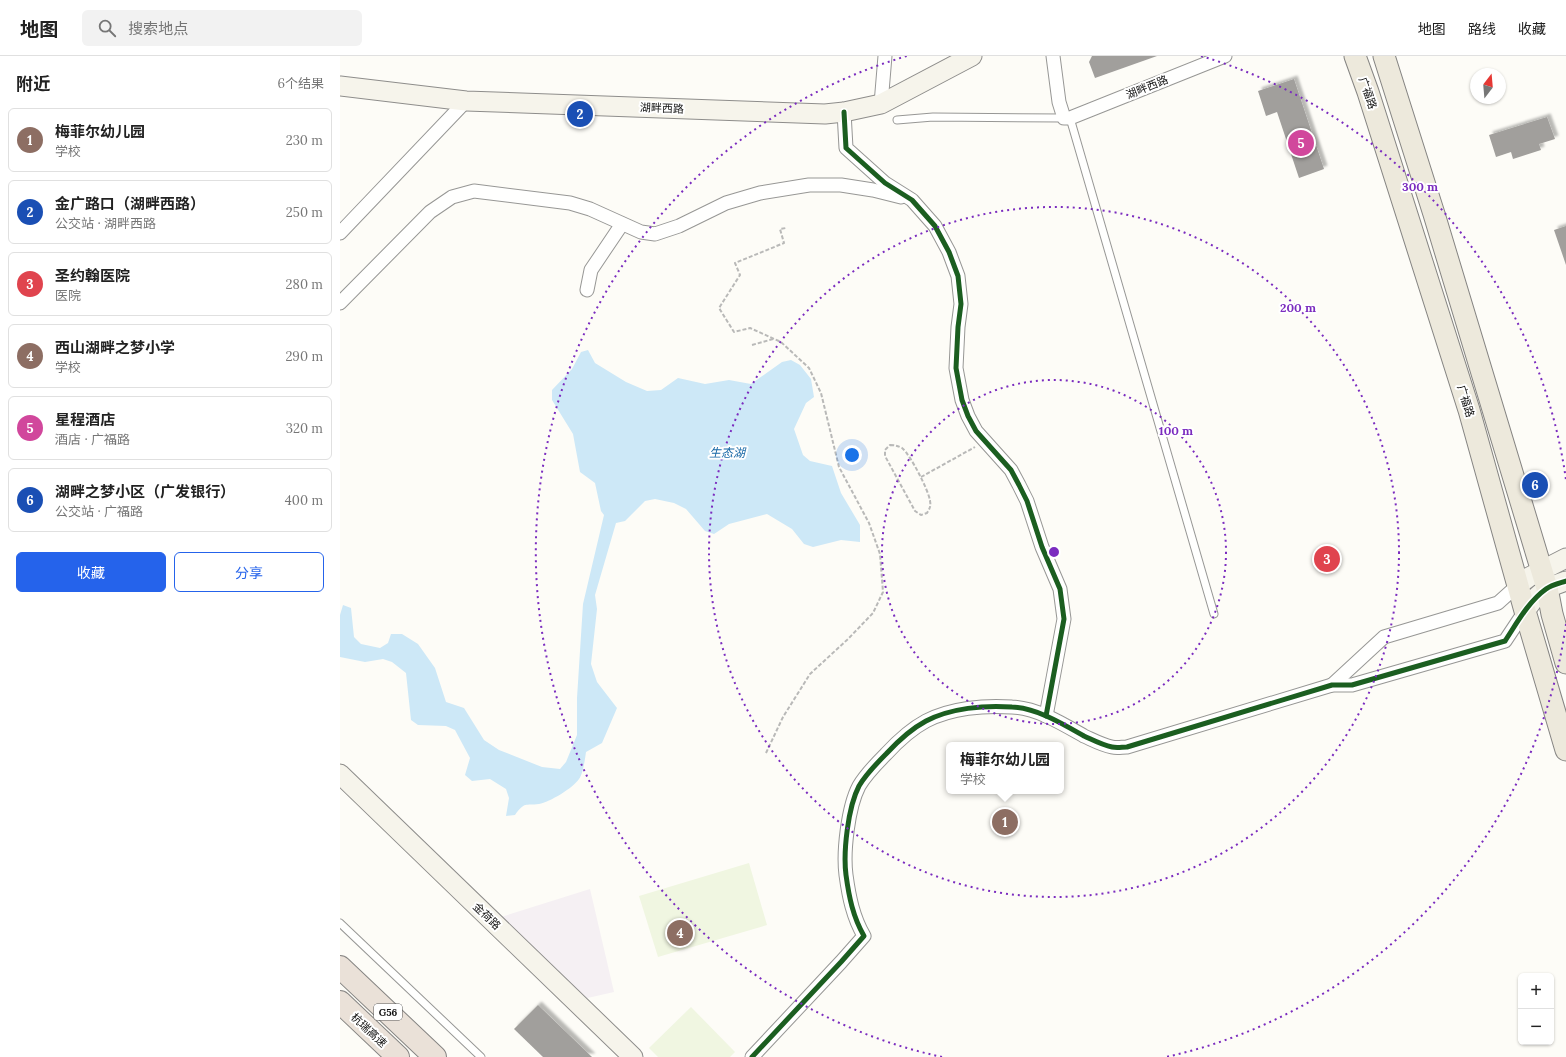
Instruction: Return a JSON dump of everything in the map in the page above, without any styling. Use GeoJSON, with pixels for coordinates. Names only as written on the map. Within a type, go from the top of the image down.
{"type":"FeatureCollection","features":[{"type":"Feature","properties":{"kind":"highway","name":"G56"},"geometry":{"type":"LineString","coordinates":[[340,967],[435,1057]]}},
{"type":"Feature","properties":{"kind":"highway","name":"杭瑞高速"},"geometry":{"type":"LineString","coordinates":[[340,1002],[398,1057]]}},
{"type":"Feature","properties":{"kind":"main road","name":"广福路"},"geometry":{"type":"LineString","coordinates":[[1355,56],[1368,92],[1469,410],[1525,611],[1566,750]]}},
{"type":"Feature","properties":{"kind":"main road","name":"广福路"},"geometry":{"type":"LineString","coordinates":[[1384,56],[1434,214],[1544,580],[1566,663]]}},
{"type":"Feature","properties":{"kind":"street"},"geometry":{"type":"LineString","coordinates":[[881,104],[885,56]]}},
{"type":"Feature","properties":{"kind":"street","name":"湖畔西路"},"geometry":{"type":"LineString","coordinates":[[340,86],[466,101],[817,114],[844,112],[881,104],[972,56]]}},
{"type":"Feature","properties":{"kind":"street"},"geometry":{"type":"LineString","coordinates":[[1053,56],[1059,102],[1067,118]]}},
{"type":"Feature","properties":{"kind":"street","name":"湖畔西路"},"geometry":{"type":"LineString","coordinates":[[1067,118],[1225,56]]}},
{"type":"Feature","properties":{"kind":"street"},"geometry":{"type":"LineString","coordinates":[[340,232],[466,101]]}},
{"type":"Feature","properties":{"kind":"street"},"geometry":{"type":"LineString","coordinates":[[844,112],[846,148],[885,183],[912,200],[935,226],[949,252],[958,276],[961,304],[956,368],[962,400],[976,431],[1011,470],[1019,485],[1027,501],[1042,547],[1060,588],[1064,619],[1046,716]]}},
{"type":"Feature","properties":{"kind":"street"},"geometry":{"type":"LineString","coordinates":[[340,303],[430,212],[452,196],[474,191],[570,203],[590,209],[641,232],[655,234],[679,226],[726,204],[760,193],[809,185],[841,185],[873,190],[912,200]]}},
{"type":"Feature","properties":{"kind":"street"},"geometry":{"type":"LineString","coordinates":[[587,290],[591,270],[622,224]]}},
{"type":"Feature","properties":{"kind":"street"},"geometry":{"type":"LineString","coordinates":[[752,1057],[864,936],[858,925],[850,900],[844,860],[846,836],[853,804],[859,787],[878,762],[902,737],[926,721],[961,709],[994,706],[1014,707],[1046,716],[1100,744],[1113,748],[1127,747],[1332,685],[1352,685],[1505,641],[1534,599],[1544,580],[1566,558]]}},
{"type":"Feature","properties":{"kind":"street"},"geometry":{"type":"LineString","coordinates":[[1332,685],[1384,637],[1498,603],[1518,585],[1544,580],[1566,581]]}},
{"type":"Feature","properties":{"kind":"street","name":"金荷路"},"geometry":{"type":"LineString","coordinates":[[340,774],[633,1057]]}},
{"type":"Feature","properties":{"kind":"lane"},"geometry":{"type":"LineString","coordinates":[[897,120],[933,117],[1067,118],[1214,614]]}},
{"type":"Feature","properties":{"kind":"lane"},"geometry":{"type":"LineString","coordinates":[[340,923],[481,1057]]}},
{"type":"Feature","properties":{"kind":"path"},"geometry":{"type":"LineString","coordinates":[[766,753],[783,717],[810,674],[873,613],[883,592],[880,554],[869,523],[839,467],[821,393],[809,368],[781,342],[775,339],[750,328],[734,332],[718,308],[740,275],[736,263],[784,243],[780,229],[786,228]]}},
{"type":"Feature","properties":{"kind":"path"},"geometry":{"type":"LineString","coordinates":[[752,345],[775,339]]}},
{"type":"Feature","properties":{"kind":"path"},"geometry":{"type":"LineString","coordinates":[[921,477],[985,441]]}},
{"type":"Feature","properties":{"kind":"path"},"geometry":{"type":"LineString","coordinates":[[890,445],[904,449],[921,477],[929,493],[931,507],[928,513],[921,515],[915,511],[885,456],[885,450],[890,445]]}},
{"type":"Feature","properties":{"kind":"shaded area"},"geometry":{"type":"Polygon","coordinates":[[[590,889],[614,992],[583,999],[501,917],[590,889]]]}},
{"type":"Feature","properties":{"kind":"green space"},"geometry":{"type":"Polygon","coordinates":[[[749,863],[767,925],[658,957],[639,896],[749,863]]]}},
{"type":"Feature","properties":{"kind":"green space"},"geometry":{"type":"Polygon","coordinates":[[[691,1007],[735,1052],[730,1057],[658,1057],[649,1048],[691,1007]]]}},
{"type":"Feature","properties":{"kind":"water","name":"生态湖"},"geometry":{"type":"Polygon","coordinates":[[[588,350],[595,363],[626,382],[647,391],[661,390],[678,378],[705,384],[729,380],[751,384],[782,362],[791,360],[800,365],[811,379],[814,397],[806,403],[794,429],[803,455],[810,461],[832,466],[841,493],[860,525],[860,542],[841,540],[813,547],[804,544],[792,529],[767,514],[729,524],[714,534],[705,531],[686,509],[674,503],[655,499],[645,501],[625,521],[616,523],[595,595],[597,609],[591,664],[597,682],[617,708],[602,743],[586,752],[582,774],[576,783],[549,801],[523,806],[515,815],[506,816],[509,798],[506,789],[490,779],[472,781],[465,775],[470,758],[455,730],[446,726],[418,725],[411,720],[406,673],[392,662],[383,659],[365,662],[340,657],[340,615],[343,605],[351,608],[354,637],[361,644],[380,648],[388,643],[391,634],[402,634],[418,644],[435,668],[446,702],[464,708],[484,740],[499,750],[542,767],[560,769],[566,762],[577,735],[577,698],[583,604],[604,515],[601,511],[595,483],[580,472],[573,434],[552,400],[552,390],[572,369],[581,352],[588,350]]]}},
{"type":"Feature","properties":{"kind":"building"},"geometry":{"type":"Polygon","coordinates":[[[1092,56],[1157,56],[1095,78],[1089,62],[1092,56]]]}},
{"type":"Feature","properties":{"kind":"building"},"geometry":{"type":"Polygon","coordinates":[[[1294,79],[1324,169],[1299,178],[1277,112],[1266,116],[1258,91],[1294,79]]]}},
{"type":"Feature","properties":{"kind":"building"},"geometry":{"type":"Polygon","coordinates":[[[1547,117],[1555,139],[1539,144],[1541,150],[1513,159],[1511,152],[1496,157],[1489,135],[1547,117]]]}},
{"type":"Feature","properties":{"kind":"building"},"geometry":{"type":"Polygon","coordinates":[[[1566,226],[1566,265],[1554,230],[1566,226]]]}},
{"type":"Feature","properties":{"kind":"building"},"geometry":{"type":"Polygon","coordinates":[[[538,1005],[592,1057],[543,1057],[514,1029],[538,1005]]]}},
{"type":"Feature","properties":{"kind":"cycle path"},"geometry":{"type":"LineString","coordinates":[[844,112],[846,148],[885,183],[912,200],[935,226],[949,252],[958,276],[961,304],[956,368],[962,400],[976,431],[1011,470],[1019,485],[1027,501],[1042,547],[1060,589],[1064,619],[1046,716]]}},
{"type":"Feature","properties":{"kind":"cycle path"},"geometry":{"type":"LineString","coordinates":[[752,1057],[864,936],[852,907],[846,875],[845,854],[849,817],[855,795],[868,773],[900,740],[920,724],[957,710],[979,707],[1012,707],[1040,713],[1084,736],[1105,745],[1127,747],[1332,685],[1352,685],[1505,641],[1523,613],[1540,594],[1550,586],[1566,581]]}},
{"type":"Feature","properties":{"kind":"place","name":"金广路口（湖畔西路）"},"geometry":{"type":"Point","coordinates":[580,114]}},
{"type":"Feature","properties":{"kind":"place","name":"星程酒店"},"geometry":{"type":"Point","coordinates":[1301,143]}},
{"type":"Feature","properties":{"kind":"place","name":"湖畔之梦小区（广发银行）"},"geometry":{"type":"Point","coordinates":[1535,485]}},
{"type":"Feature","properties":{"kind":"place","name":"圣约翰医院"},"geometry":{"type":"Point","coordinates":[1327,559]}},
{"type":"Feature","properties":{"kind":"place","name":"梅菲尔幼儿园"},"geometry":{"type":"Point","coordinates":[1005,822]}},
{"type":"Feature","properties":{"kind":"place","name":"西山湖畔之梦小学"},"geometry":{"type":"Point","coordinates":[680,933]}}]}
